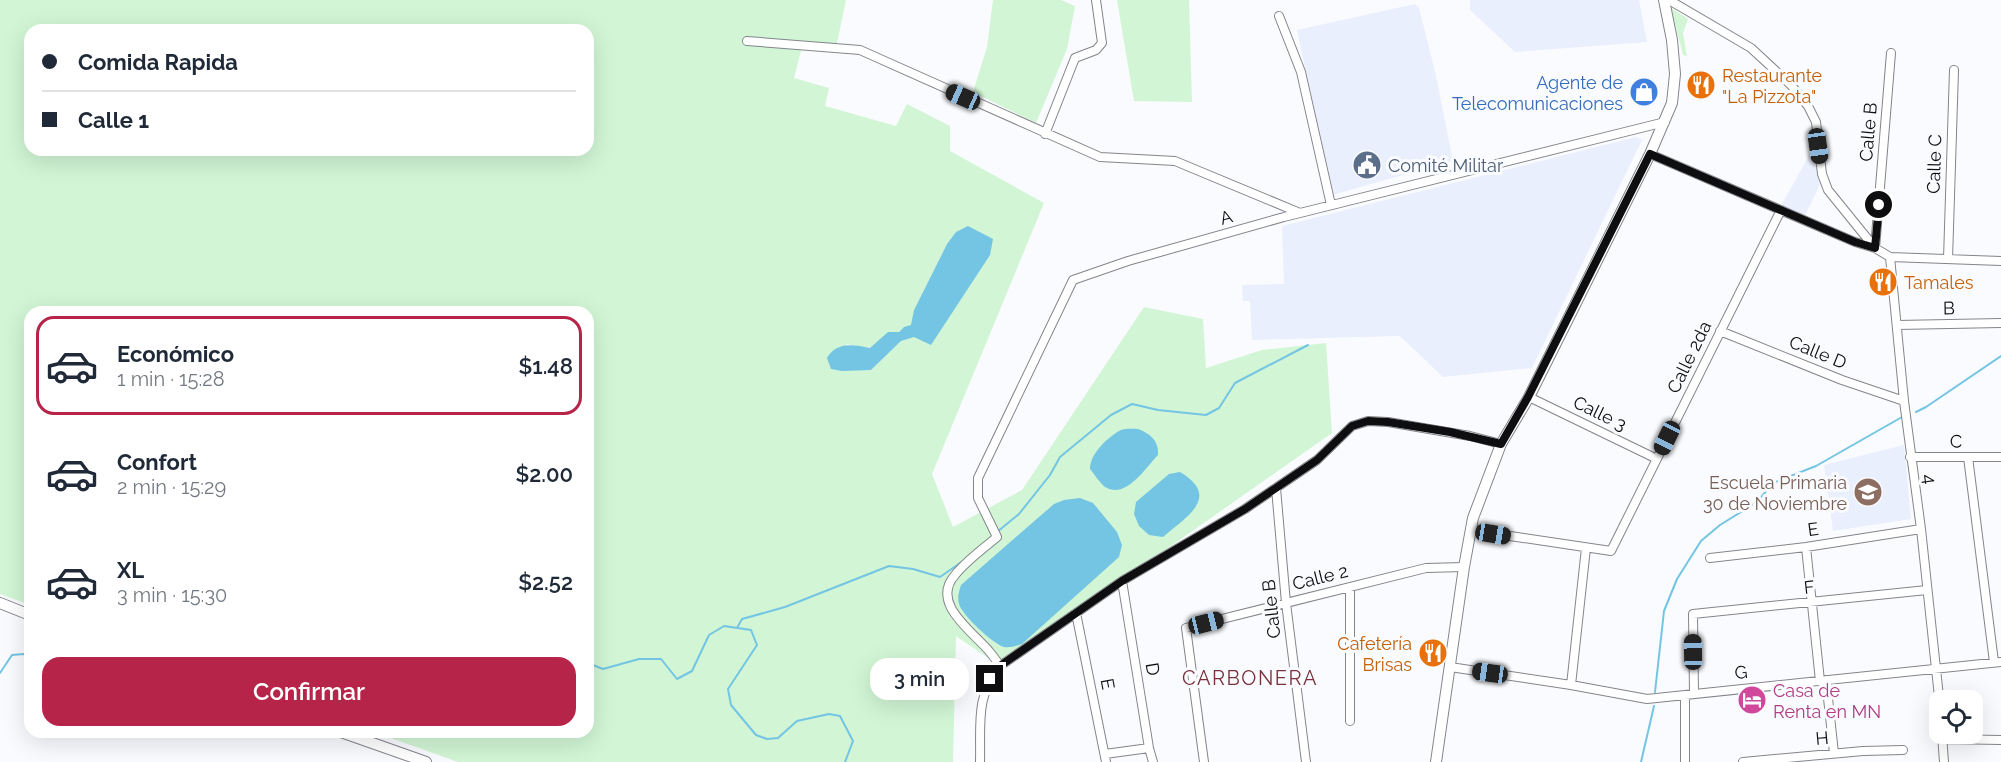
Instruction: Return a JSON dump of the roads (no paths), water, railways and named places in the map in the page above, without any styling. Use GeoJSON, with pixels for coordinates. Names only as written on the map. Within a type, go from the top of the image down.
{"type":"FeatureCollection","features":[{"type":"Feature","properties":{"kind":"main road"},"geometry":{"type":"LineString","coordinates":[[1436,762],[1470,530],[1501,444],[1528,397],[1650,154],[1672,103],[1675,74],[1672,40],[1664,0]]}},
{"type":"Feature","properties":{"kind":"main road"},"geometry":{"type":"LineString","coordinates":[[0,603],[24,613]]}},
{"type":"Feature","properties":{"kind":"main road"},"geometry":{"type":"LineString","coordinates":[[358,738],[426,762]]}},
{"type":"Feature","properties":{"kind":"street"},"geometry":{"type":"LineString","coordinates":[[1045,134],[1075,58],[1096,50],[1102,43],[1096,0]]}},
{"type":"Feature","properties":{"kind":"street"},"geometry":{"type":"LineString","coordinates":[[1669,0],[1751,48],[1791,85],[1808,106],[1816,122],[1822,174],[1828,190],[1875,248]]}},
{"type":"Feature","properties":{"kind":"street"},"geometry":{"type":"LineString","coordinates":[[1279,16],[1301,72],[1331,205]]}},
{"type":"Feature","properties":{"kind":"street"},"geometry":{"type":"LineString","coordinates":[[747,41],[860,50],[1100,158],[1175,161],[1300,213]]}},
{"type":"Feature","properties":{"kind":"street","name":"Calle B"},"geometry":{"type":"LineString","coordinates":[[1875,248],[1892,53]]}},
{"type":"Feature","properties":{"kind":"street","name":"Calle C"},"geometry":{"type":"LineString","coordinates":[[1948,260],[1954,70]]}},
{"type":"Feature","properties":{"kind":"street","name":"A"},"geometry":{"type":"LineString","coordinates":[[1000,666],[990,651],[956,617],[946,594],[948,585],[955,574],[997,537],[978,498],[978,478],[1073,280],[1128,261],[1300,213],[1665,122]]}},
{"type":"Feature","properties":{"kind":"street"},"geometry":{"type":"LineString","coordinates":[[1650,154],[1855,242],[1875,248],[1890,257],[2001,261]]}},
{"type":"Feature","properties":{"kind":"street","name":"Calle 2da"},"geometry":{"type":"LineString","coordinates":[[1586,548],[1611,551],[1781,210]]}},
{"type":"Feature","properties":{"kind":"street","name":"4"},"geometry":{"type":"LineString","coordinates":[[1890,257],[1910,457],[1921,529],[1938,690]]}},
{"type":"Feature","properties":{"kind":"street","name":"B"},"geometry":{"type":"LineString","coordinates":[[1897,326],[2001,323]]}},
{"type":"Feature","properties":{"kind":"street","name":"Calle D"},"geometry":{"type":"LineString","coordinates":[[1720,330],[1842,380],[1904,401]]}},
{"type":"Feature","properties":{"kind":"street","name":"Calle 3"},"geometry":{"type":"LineString","coordinates":[[1528,397],[1656,459]]}},
{"type":"Feature","properties":{"kind":"street"},"geometry":{"type":"LineString","coordinates":[[980,762],[982,702],[990,679],[1000,666],[1122,581],[1245,509],[1276,488],[1317,460],[1352,426],[1368,421],[1430,429],[1501,444]]}},
{"type":"Feature","properties":{"kind":"street","name":"C"},"geometry":{"type":"LineString","coordinates":[[1910,457],[2001,457]]}},
{"type":"Feature","properties":{"kind":"street"},"geometry":{"type":"LineString","coordinates":[[1968,457],[1998,662]]}},
{"type":"Feature","properties":{"kind":"street","name":"Calle B"},"geometry":{"type":"LineString","coordinates":[[1276,488],[1286,603],[1306,762]]}},
{"type":"Feature","properties":{"kind":"street","name":"E"},"geometry":{"type":"LineString","coordinates":[[1710,558],[1806,547],[1921,529]]}},
{"type":"Feature","properties":{"kind":"street"},"geometry":{"type":"LineString","coordinates":[[1470,530],[1586,548],[1571,685]]}},
{"type":"Feature","properties":{"kind":"street"},"geometry":{"type":"LineString","coordinates":[[1806,547],[1811,603],[1834,753]]}},
{"type":"Feature","properties":{"kind":"street","name":"Calle 2"},"geometry":{"type":"LineString","coordinates":[[1204,762],[1186,628],[1426,568],[1464,567]]}},
{"type":"Feature","properties":{"kind":"street","name":"D"},"geometry":{"type":"LineString","coordinates":[[1122,581],[1153,762]]}},
{"type":"Feature","properties":{"kind":"street"},"geometry":{"type":"LineString","coordinates":[[1350,587],[1350,721]]}},
{"type":"Feature","properties":{"kind":"street","name":"F"},"geometry":{"type":"LineString","coordinates":[[1690,694],[1694,614],[1927,590]]}},
{"type":"Feature","properties":{"kind":"street","name":"E"},"geometry":{"type":"LineString","coordinates":[[1076,613],[1105,758]]}},
{"type":"Feature","properties":{"kind":"street","name":"G"},"geometry":{"type":"LineString","coordinates":[[1450,667],[1647,699],[1998,662]]}},
{"type":"Feature","properties":{"kind":"street"},"geometry":{"type":"LineString","coordinates":[[1685,762],[1690,694]]}},
{"type":"Feature","properties":{"kind":"street"},"geometry":{"type":"LineString","coordinates":[[1983,739],[2001,740]]}},
{"type":"Feature","properties":{"kind":"street"},"geometry":{"type":"LineString","coordinates":[[1943,744],[1944,762]]}},
{"type":"Feature","properties":{"kind":"street"},"geometry":{"type":"LineString","coordinates":[[1105,758],[1149,748]]}},
{"type":"Feature","properties":{"kind":"street","name":"H"},"geometry":{"type":"LineString","coordinates":[[1743,762],[1834,753],[1904,750]]}},
{"type":"Feature","properties":{"kind":"water"},"geometry":{"type":"Polygon","coordinates":[[[968,226],[993,239],[990,255],[931,345],[914,337],[901,341],[871,370],[831,369],[827,358],[836,349],[846,346],[870,348],[888,332],[899,332],[911,325],[914,310],[947,244],[956,232],[968,226]]]}},
{"type":"Feature","properties":{"kind":"water"},"geometry":{"type":"Polygon","coordinates":[[[1138,429],[1153,439],[1158,455],[1128,486],[1113,490],[1105,487],[1090,469],[1096,452],[1119,431],[1138,429]]]}},
{"type":"Feature","properties":{"kind":"water"},"geometry":{"type":"Polygon","coordinates":[[[1180,472],[1192,481],[1198,490],[1199,498],[1196,506],[1163,537],[1149,535],[1139,526],[1134,514],[1136,502],[1169,474],[1180,472]]]}},
{"type":"Feature","properties":{"kind":"water"},"geometry":{"type":"Polygon","coordinates":[[[1080,498],[1093,503],[1117,532],[1122,545],[1119,557],[1022,644],[1008,647],[999,645],[978,628],[961,609],[958,599],[961,585],[1054,504],[1080,498]]]}},
{"type":"Feature","properties":{"kind":"waterway"},"geometry":{"type":"LineString","coordinates":[[997,532],[1019,514],[1050,475],[1060,457],[1111,415],[1132,404],[1158,410],[1206,415],[1219,408],[1235,383],[1308,345]]}},
{"type":"Feature","properties":{"kind":"waterway"},"geometry":{"type":"LineString","coordinates":[[1916,412],[2001,356]]}},
{"type":"Feature","properties":{"kind":"waterway"},"geometry":{"type":"LineString","coordinates":[[1655,692],[1664,611],[1677,579],[1701,541],[1720,525],[1757,502],[1773,483],[1816,466],[1902,417]]}},
{"type":"Feature","properties":{"kind":"waterway"},"geometry":{"type":"LineString","coordinates":[[737,628],[742,619],[785,607],[889,566],[913,569],[940,577],[963,561]]}},
{"type":"Feature","properties":{"kind":"waterway","name":"CARBONERA"},"geometry":{"type":"LineString","coordinates":[[594,665],[603,669],[639,659],[661,659],[677,679],[692,671],[709,635],[724,626],[751,630],[757,645],[728,689],[731,705],[756,735],[767,739],[778,738],[797,721],[829,714],[840,716],[853,741],[845,762]]}},
{"type":"Feature","properties":{"kind":"waterway","name":"CARBONERA"},"geometry":{"type":"LineString","coordinates":[[0,673],[12,655],[24,654]]}},
{"type":"Feature","properties":{"kind":"waterway"},"geometry":{"type":"LineString","coordinates":[[1641,762],[1654,706]]}},
{"type":"Feature","properties":{"kind":"place","name":"Restaurante \"La Pizzota\""},"geometry":{"type":"Point","coordinates":[1701,85]}},
{"type":"Feature","properties":{"kind":"place","name":"Agente de Telecomunicaciones"},"geometry":{"type":"Point","coordinates":[1644,92]}},
{"type":"Feature","properties":{"kind":"place","name":"Comité Militar"},"geometry":{"type":"Point","coordinates":[1367,165]}},
{"type":"Feature","properties":{"kind":"place","name":"Tamales"},"geometry":{"type":"Point","coordinates":[1883,282]}},
{"type":"Feature","properties":{"kind":"place","name":"Escuela Primaria 30 de Noviembre"},"geometry":{"type":"Point","coordinates":[1868,492]}},
{"type":"Feature","properties":{"kind":"place","name":"Cafetería Brisas"},"geometry":{"type":"Point","coordinates":[1433,653]}},
{"type":"Feature","properties":{"kind":"place","name":"Casa de Renta en MN"},"geometry":{"type":"Point","coordinates":[1752,700]}},
{"type":"Feature","properties":{"kind":"district","name":"CARBONERA"},"geometry":{"type":"Point","coordinates":[1250,678]}}]}
